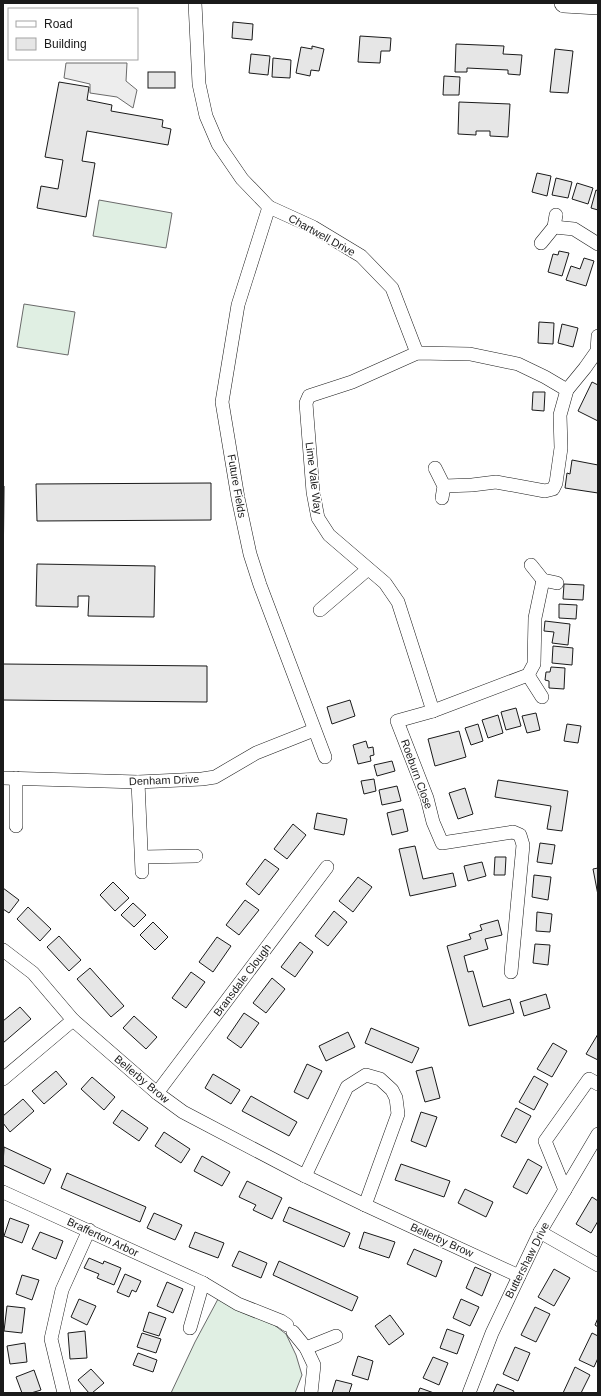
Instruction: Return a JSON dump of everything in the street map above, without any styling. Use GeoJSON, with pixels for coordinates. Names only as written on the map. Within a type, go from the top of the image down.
{"type":"FeatureCollection","features":[{"type":"Feature","properties":{"kind":"main road"},"geometry":{"type":"LineString","coordinates":[[564,3],[598,5]]}},
{"type":"Feature","properties":{"kind":"street","name":"Chartwell Drive"},"geometry":{"type":"LineString","coordinates":[[195,3],[199,84],[206,116],[218,144],[242,179],[269,207],[313,228],[361,256],[392,288],[417,353]]}},
{"type":"Feature","properties":{"kind":"street","name":"Future Fields"},"geometry":{"type":"LineString","coordinates":[[269,207],[238,305],[222,402],[238,498],[250,554],[260,585],[325,757]]}},
{"type":"Feature","properties":{"kind":"street"},"geometry":{"type":"LineString","coordinates":[[541,243],[555,221],[574,229],[598,244]]}},
{"type":"Feature","properties":{"kind":"street"},"geometry":{"type":"LineString","coordinates":[[435,468],[443,492],[472,485],[496,482],[546,491],[552,489],[556,484],[561,448],[560,415],[567,390],[597,351],[598,336]]}},
{"type":"Feature","properties":{"kind":"street"},"geometry":{"type":"LineString","coordinates":[[417,353],[470,354],[518,364],[546,377],[567,390]]}},
{"type":"Feature","properties":{"kind":"street","name":"Lime Vale Way"},"geometry":{"type":"LineString","coordinates":[[417,353],[352,382],[309,396],[306,403],[313,492],[318,518],[329,534],[385,583],[398,602],[433,711]]}},
{"type":"Feature","properties":{"kind":"street"},"geometry":{"type":"LineString","coordinates":[[531,565],[543,580],[557,583]]}},
{"type":"Feature","properties":{"kind":"street"},"geometry":{"type":"LineString","coordinates":[[320,610],[368,569]]}},
{"type":"Feature","properties":{"kind":"street"},"geometry":{"type":"LineString","coordinates":[[542,697],[528,675],[534,664],[535,618],[543,580]]}},
{"type":"Feature","properties":{"kind":"street","name":"Roeburn Close"},"geometry":{"type":"LineString","coordinates":[[510,972],[523,845],[520,835],[513,832],[442,843],[433,822],[427,798],[397,721],[433,711],[528,675]]}},
{"type":"Feature","properties":{"kind":"street","name":"Denham Drive"},"geometry":{"type":"LineString","coordinates":[[3,778],[138,782],[215,777],[256,753],[314,730]]}},
{"type":"Feature","properties":{"kind":"street"},"geometry":{"type":"LineString","coordinates":[[16,778],[16,826]]}},
{"type":"Feature","properties":{"kind":"street"},"geometry":{"type":"LineString","coordinates":[[138,782],[142,872]]}},
{"type":"Feature","properties":{"kind":"street"},"geometry":{"type":"LineString","coordinates":[[142,857],[196,856]]}},
{"type":"Feature","properties":{"kind":"street","name":"Bransdale Clough"},"geometry":{"type":"LineString","coordinates":[[157,1093],[327,867]]}},
{"type":"Feature","properties":{"kind":"street","name":"Bellerby Brow"},"geometry":{"type":"LineString","coordinates":[[3,950],[33,973],[73,1020],[157,1093],[183,1112],[305,1176],[519,1276]]}},
{"type":"Feature","properties":{"kind":"street"},"geometry":{"type":"LineString","coordinates":[[3,1079],[73,1020]]}},
{"type":"Feature","properties":{"kind":"street"},"geometry":{"type":"LineString","coordinates":[[305,1176],[346,1087],[366,1075],[380,1079],[392,1090],[396,1098],[398,1114],[365,1205]]}},
{"type":"Feature","properties":{"kind":"street"},"geometry":{"type":"LineString","coordinates":[[565,1190],[545,1141],[589,1079],[598,1084]]}},
{"type":"Feature","properties":{"kind":"street","name":"Buttershaw Drive"},"geometry":{"type":"LineString","coordinates":[[469,1393],[492,1332],[540,1232],[598,1134]]}},
{"type":"Feature","properties":{"kind":"street","name":"Brafferton Arbor"},"geometry":{"type":"LineString","coordinates":[[3,1192],[203,1283],[238,1304],[281,1321],[290,1328],[306,1348],[314,1366],[311,1393]]}},
{"type":"Feature","properties":{"kind":"street"},"geometry":{"type":"LineString","coordinates":[[64,1393],[50,1339],[62,1290],[89,1230]]}},
{"type":"Feature","properties":{"kind":"street"},"geometry":{"type":"LineString","coordinates":[[540,1232],[598,1265]]}},
{"type":"Feature","properties":{"kind":"street"},"geometry":{"type":"LineString","coordinates":[[190,1328],[203,1283]]}},
{"type":"Feature","properties":{"kind":"street"},"geometry":{"type":"LineString","coordinates":[[306,1348],[336,1336]]}},
{"type":"Feature","properties":{"kind":"green space"},"geometry":{"type":"Polygon","coordinates":[[[99,200],[172,213],[166,248],[93,236],[99,200]]]}},
{"type":"Feature","properties":{"kind":"green space"},"geometry":{"type":"Polygon","coordinates":[[[24,304],[75,312],[68,355],[17,347],[24,304]]]}},
{"type":"Feature","properties":{"kind":"green space"},"geometry":{"type":"Polygon","coordinates":[[[218,1299],[273,1324],[286,1334],[296,1355],[302,1375],[295,1393],[171,1393],[195,1342],[218,1299]]]}},
{"type":"Feature","properties":{"kind":"shaded area"},"geometry":{"type":"Polygon","coordinates":[[[66,63],[127,63],[126,81],[137,90],[133,108],[117,97],[90,93],[90,84],[64,78],[66,63]]]}},
{"type":"Feature","properties":{"kind":"building"},"geometry":{"type":"Polygon","coordinates":[[[233,22],[253,24],[252,40],[232,38],[233,22]]]}},
{"type":"Feature","properties":{"kind":"building"},"geometry":{"type":"Polygon","coordinates":[[[360,36],[391,38],[390,51],[381,51],[380,63],[358,62],[360,36]]]}},
{"type":"Feature","properties":{"kind":"building"},"geometry":{"type":"Polygon","coordinates":[[[456,44],[504,46],[503,54],[522,55],[520,75],[508,74],[508,70],[467,68],[467,72],[455,72],[456,44]]]}},
{"type":"Feature","properties":{"kind":"building"},"geometry":{"type":"Polygon","coordinates":[[[312,46],[324,49],[319,71],[311,70],[310,76],[296,73],[301,47],[312,49],[312,46]]]}},
{"type":"Feature","properties":{"kind":"building"},"geometry":{"type":"Polygon","coordinates":[[[555,49],[573,51],[568,93],[550,92],[555,49]]]}},
{"type":"Feature","properties":{"kind":"building"},"geometry":{"type":"Polygon","coordinates":[[[251,54],[270,56],[268,75],[249,73],[251,54]]]}},
{"type":"Feature","properties":{"kind":"building"},"geometry":{"type":"Polygon","coordinates":[[[273,58],[291,60],[290,78],[272,77],[273,58]]]}},
{"type":"Feature","properties":{"kind":"building"},"geometry":{"type":"Polygon","coordinates":[[[148,72],[175,72],[175,88],[148,88],[148,72]]]}},
{"type":"Feature","properties":{"kind":"building"},"geometry":{"type":"Polygon","coordinates":[[[444,76],[460,77],[459,95],[443,95],[444,76]]]}},
{"type":"Feature","properties":{"kind":"building"},"geometry":{"type":"Polygon","coordinates":[[[59,82],[89,87],[87,100],[112,105],[111,111],[163,120],[162,127],[171,129],[168,145],[87,131],[82,161],[95,163],[86,217],[37,208],[41,186],[58,189],[63,160],[45,157],[59,82]]]}},
{"type":"Feature","properties":{"kind":"building"},"geometry":{"type":"Polygon","coordinates":[[[459,102],[510,104],[508,137],[490,136],[490,131],[476,131],[476,135],[458,134],[459,102]]]}},
{"type":"Feature","properties":{"kind":"building"},"geometry":{"type":"Polygon","coordinates":[[[537,173],[551,176],[547,196],[532,192],[537,173]]]}},
{"type":"Feature","properties":{"kind":"building"},"geometry":{"type":"Polygon","coordinates":[[[556,178],[572,182],[568,198],[552,195],[556,178]]]}},
{"type":"Feature","properties":{"kind":"building"},"geometry":{"type":"Polygon","coordinates":[[[577,183],[593,188],[588,204],[572,199],[577,183]]]}},
{"type":"Feature","properties":{"kind":"building"},"geometry":{"type":"Polygon","coordinates":[[[596,190],[598,191],[598,210],[591,208],[596,190]]]}},
{"type":"Feature","properties":{"kind":"building"},"geometry":{"type":"Polygon","coordinates":[[[559,251],[569,253],[562,276],[548,272],[553,254],[558,255],[559,251]]]}},
{"type":"Feature","properties":{"kind":"building"},"geometry":{"type":"Polygon","coordinates":[[[584,258],[594,261],[586,286],[566,280],[571,266],[580,269],[584,258]]]}},
{"type":"Feature","properties":{"kind":"building"},"geometry":{"type":"Polygon","coordinates":[[[539,322],[554,323],[553,344],[538,343],[539,322]]]}},
{"type":"Feature","properties":{"kind":"building"},"geometry":{"type":"Polygon","coordinates":[[[562,324],[578,328],[573,347],[558,343],[562,324]]]}},
{"type":"Feature","properties":{"kind":"building"},"geometry":{"type":"Polygon","coordinates":[[[592,382],[598,385],[598,421],[578,411],[592,382]]]}},
{"type":"Feature","properties":{"kind":"building"},"geometry":{"type":"Polygon","coordinates":[[[533,392],[545,392],[544,411],[532,410],[533,392]]]}},
{"type":"Feature","properties":{"kind":"building"},"geometry":{"type":"Polygon","coordinates":[[[572,460],[598,465],[598,493],[565,488],[567,473],[570,474],[572,460]]]}},
{"type":"Feature","properties":{"kind":"building"},"geometry":{"type":"Polygon","coordinates":[[[211,483],[211,520],[37,521],[36,484],[211,483]]]}},
{"type":"Feature","properties":{"kind":"building"},"geometry":{"type":"Polygon","coordinates":[[[3,486],[4,486],[3,584],[3,486]]]}},
{"type":"Feature","properties":{"kind":"building"},"geometry":{"type":"Polygon","coordinates":[[[37,564],[155,566],[154,617],[88,616],[89,596],[78,596],[78,607],[36,606],[37,564]]]}},
{"type":"Feature","properties":{"kind":"building"},"geometry":{"type":"Polygon","coordinates":[[[564,584],[584,585],[583,600],[563,599],[564,584]]]}},
{"type":"Feature","properties":{"kind":"building"},"geometry":{"type":"Polygon","coordinates":[[[559,604],[577,605],[576,619],[559,618],[559,604]]]}},
{"type":"Feature","properties":{"kind":"building"},"geometry":{"type":"Polygon","coordinates":[[[545,621],[570,624],[568,645],[552,643],[554,632],[544,631],[545,621]]]}},
{"type":"Feature","properties":{"kind":"building"},"geometry":{"type":"Polygon","coordinates":[[[553,646],[573,648],[572,665],[552,663],[553,646]]]}},
{"type":"Feature","properties":{"kind":"building"},"geometry":{"type":"Polygon","coordinates":[[[3,664],[207,666],[207,702],[3,700],[3,664]]]}},
{"type":"Feature","properties":{"kind":"building"},"geometry":{"type":"Polygon","coordinates":[[[551,667],[565,668],[564,689],[549,688],[549,681],[545,680],[546,672],[550,672],[551,667]]]}},
{"type":"Feature","properties":{"kind":"building"},"geometry":{"type":"Polygon","coordinates":[[[350,700],[355,716],[332,724],[327,707],[350,700]]]}},
{"type":"Feature","properties":{"kind":"building"},"geometry":{"type":"Polygon","coordinates":[[[516,708],[521,726],[506,730],[501,712],[516,708]]]}},
{"type":"Feature","properties":{"kind":"building"},"geometry":{"type":"Polygon","coordinates":[[[536,713],[540,730],[527,733],[522,716],[536,713]]]}},
{"type":"Feature","properties":{"kind":"building"},"geometry":{"type":"Polygon","coordinates":[[[498,715],[503,733],[488,738],[482,720],[498,715]]]}},
{"type":"Feature","properties":{"kind":"building"},"geometry":{"type":"Polygon","coordinates":[[[478,724],[483,741],[471,745],[465,728],[478,724]]]}},
{"type":"Feature","properties":{"kind":"building"},"geometry":{"type":"Polygon","coordinates":[[[567,724],[581,726],[578,743],[564,741],[567,724]]]}},
{"type":"Feature","properties":{"kind":"building"},"geometry":{"type":"Polygon","coordinates":[[[459,731],[466,757],[435,766],[428,739],[459,731]]]}},
{"type":"Feature","properties":{"kind":"building"},"geometry":{"type":"Polygon","coordinates":[[[366,741],[368,748],[373,747],[374,755],[370,756],[371,761],[358,764],[353,745],[366,741]]]}},
{"type":"Feature","properties":{"kind":"building"},"geometry":{"type":"Polygon","coordinates":[[[392,761],[395,771],[377,776],[374,765],[392,761]]]}},
{"type":"Feature","properties":{"kind":"building"},"geometry":{"type":"Polygon","coordinates":[[[374,779],[376,791],[364,794],[361,781],[374,779]]]}},
{"type":"Feature","properties":{"kind":"building"},"geometry":{"type":"Polygon","coordinates":[[[498,780],[568,791],[562,831],[547,829],[551,806],[495,797],[498,780]]]}},
{"type":"Feature","properties":{"kind":"building"},"geometry":{"type":"Polygon","coordinates":[[[397,786],[401,801],[382,805],[379,790],[397,786]]]}},
{"type":"Feature","properties":{"kind":"building"},"geometry":{"type":"Polygon","coordinates":[[[465,788],[473,814],[458,819],[449,793],[465,788]]]}},
{"type":"Feature","properties":{"kind":"building"},"geometry":{"type":"Polygon","coordinates":[[[403,809],[408,831],[392,835],[387,813],[403,809]]]}},
{"type":"Feature","properties":{"kind":"building"},"geometry":{"type":"Polygon","coordinates":[[[317,813],[347,819],[344,835],[314,829],[317,813]]]}},
{"type":"Feature","properties":{"kind":"building"},"geometry":{"type":"Polygon","coordinates":[[[293,824],[306,835],[287,859],[274,849],[293,824]]]}},
{"type":"Feature","properties":{"kind":"building"},"geometry":{"type":"Polygon","coordinates":[[[540,843],[555,845],[552,864],[537,862],[540,843]]]}},
{"type":"Feature","properties":{"kind":"building"},"geometry":{"type":"Polygon","coordinates":[[[415,846],[423,879],[453,873],[456,886],[410,896],[399,849],[415,846]]]}},
{"type":"Feature","properties":{"kind":"building"},"geometry":{"type":"Polygon","coordinates":[[[495,857],[506,857],[505,875],[494,875],[495,857]]]}},
{"type":"Feature","properties":{"kind":"building"},"geometry":{"type":"Polygon","coordinates":[[[265,859],[279,869],[259,895],[246,884],[265,859]]]}},
{"type":"Feature","properties":{"kind":"building"},"geometry":{"type":"Polygon","coordinates":[[[482,862],[486,876],[468,881],[464,866],[482,862]]]}},
{"type":"Feature","properties":{"kind":"building"},"geometry":{"type":"Polygon","coordinates":[[[598,868],[598,895],[593,869],[598,868]]]}},
{"type":"Feature","properties":{"kind":"building"},"geometry":{"type":"Polygon","coordinates":[[[534,875],[551,877],[548,900],[532,897],[534,875]]]}},
{"type":"Feature","properties":{"kind":"building"},"geometry":{"type":"Polygon","coordinates":[[[358,877],[372,887],[353,912],[339,901],[358,877]]]}},
{"type":"Feature","properties":{"kind":"building"},"geometry":{"type":"Polygon","coordinates":[[[113,882],[129,898],[115,911],[100,895],[113,882]]]}},
{"type":"Feature","properties":{"kind":"building"},"geometry":{"type":"Polygon","coordinates":[[[3,888],[19,900],[9,913],[3,909],[3,888]]]}},
{"type":"Feature","properties":{"kind":"building"},"geometry":{"type":"Polygon","coordinates":[[[245,900],[259,910],[239,935],[226,925],[245,900]]]}},
{"type":"Feature","properties":{"kind":"building"},"geometry":{"type":"Polygon","coordinates":[[[133,903],[146,915],[134,927],[121,915],[133,903]]]}},
{"type":"Feature","properties":{"kind":"building"},"geometry":{"type":"Polygon","coordinates":[[[28,907],[51,929],[40,941],[17,919],[28,907]]]}},
{"type":"Feature","properties":{"kind":"building"},"geometry":{"type":"Polygon","coordinates":[[[334,911],[347,922],[328,946],[315,936],[334,911]]]}},
{"type":"Feature","properties":{"kind":"building"},"geometry":{"type":"Polygon","coordinates":[[[537,912],[552,914],[550,932],[536,931],[537,912]]]}},
{"type":"Feature","properties":{"kind":"building"},"geometry":{"type":"Polygon","coordinates":[[[498,920],[502,935],[485,939],[488,949],[464,956],[468,972],[473,971],[483,1007],[510,999],[514,1013],[469,1026],[447,946],[471,939],[469,934],[482,930],[480,925],[498,920]]]}},
{"type":"Feature","properties":{"kind":"building"},"geometry":{"type":"Polygon","coordinates":[[[153,922],[168,937],[155,950],[140,935],[153,922]]]}},
{"type":"Feature","properties":{"kind":"building"},"geometry":{"type":"Polygon","coordinates":[[[59,936],[81,960],[69,971],[47,947],[59,936]]]}},
{"type":"Feature","properties":{"kind":"building"},"geometry":{"type":"Polygon","coordinates":[[[217,937],[231,946],[213,972],[199,962],[217,937]]]}},
{"type":"Feature","properties":{"kind":"building"},"geometry":{"type":"Polygon","coordinates":[[[300,942],[313,952],[295,977],[281,967],[300,942]]]}},
{"type":"Feature","properties":{"kind":"building"},"geometry":{"type":"Polygon","coordinates":[[[535,944],[550,945],[548,965],[533,963],[535,944]]]}},
{"type":"Feature","properties":{"kind":"building"},"geometry":{"type":"Polygon","coordinates":[[[90,968],[124,1006],[111,1017],[77,979],[90,968]]]}},
{"type":"Feature","properties":{"kind":"building"},"geometry":{"type":"Polygon","coordinates":[[[191,972],[205,982],[186,1008],[172,998],[191,972]]]}},
{"type":"Feature","properties":{"kind":"building"},"geometry":{"type":"Polygon","coordinates":[[[272,978],[285,989],[266,1013],[253,1003],[272,978]]]}},
{"type":"Feature","properties":{"kind":"building"},"geometry":{"type":"Polygon","coordinates":[[[546,994],[550,1008],[524,1016],[520,1002],[546,994]]]}},
{"type":"Feature","properties":{"kind":"building"},"geometry":{"type":"Polygon","coordinates":[[[20,1007],[31,1019],[3,1043],[3,1021],[20,1007]]]}},
{"type":"Feature","properties":{"kind":"building"},"geometry":{"type":"Polygon","coordinates":[[[244,1013],[259,1023],[241,1048],[227,1038],[244,1013]]]}},
{"type":"Feature","properties":{"kind":"building"},"geometry":{"type":"Polygon","coordinates":[[[134,1016],[157,1037],[146,1049],[123,1028],[134,1016]]]}},
{"type":"Feature","properties":{"kind":"building"},"geometry":{"type":"Polygon","coordinates":[[[371,1028],[419,1048],[412,1063],[365,1043],[371,1028]]]}},
{"type":"Feature","properties":{"kind":"building"},"geometry":{"type":"Polygon","coordinates":[[[348,1032],[355,1047],[326,1061],[319,1046],[348,1032]]]}},
{"type":"Feature","properties":{"kind":"building"},"geometry":{"type":"Polygon","coordinates":[[[598,1034],[598,1060],[586,1054],[598,1034]]]}},
{"type":"Feature","properties":{"kind":"building"},"geometry":{"type":"Polygon","coordinates":[[[553,1043],[567,1051],[552,1077],[537,1069],[553,1043]]]}},
{"type":"Feature","properties":{"kind":"building"},"geometry":{"type":"Polygon","coordinates":[[[307,1064],[322,1071],[308,1099],[294,1092],[307,1064]]]}},
{"type":"Feature","properties":{"kind":"building"},"geometry":{"type":"Polygon","coordinates":[[[432,1067],[440,1098],[425,1102],[416,1071],[432,1067]]]}},
{"type":"Feature","properties":{"kind":"building"},"geometry":{"type":"Polygon","coordinates":[[[56,1071],[67,1084],[44,1104],[32,1091],[56,1071]]]}},
{"type":"Feature","properties":{"kind":"building"},"geometry":{"type":"Polygon","coordinates":[[[213,1074],[240,1090],[231,1104],[205,1088],[213,1074]]]}},
{"type":"Feature","properties":{"kind":"building"},"geometry":{"type":"Polygon","coordinates":[[[534,1076],[548,1084],[534,1110],[519,1102],[534,1076]]]}},
{"type":"Feature","properties":{"kind":"building"},"geometry":{"type":"Polygon","coordinates":[[[92,1077],[115,1097],[104,1110],[81,1089],[92,1077]]]}},
{"type":"Feature","properties":{"kind":"building"},"geometry":{"type":"Polygon","coordinates":[[[251,1096],[297,1122],[289,1136],[242,1111],[251,1096]]]}},
{"type":"Feature","properties":{"kind":"building"},"geometry":{"type":"Polygon","coordinates":[[[23,1099],[34,1111],[10,1132],[3,1123],[3,1116],[23,1099]]]}},
{"type":"Feature","properties":{"kind":"building"},"geometry":{"type":"Polygon","coordinates":[[[516,1108],[531,1116],[516,1143],[501,1136],[516,1108]]]}},
{"type":"Feature","properties":{"kind":"building"},"geometry":{"type":"Polygon","coordinates":[[[122,1110],[148,1128],[139,1141],[113,1123],[122,1110]]]}},
{"type":"Feature","properties":{"kind":"building"},"geometry":{"type":"Polygon","coordinates":[[[421,1112],[437,1117],[426,1147],[411,1141],[421,1112]]]}},
{"type":"Feature","properties":{"kind":"building"},"geometry":{"type":"Polygon","coordinates":[[[164,1132],[190,1149],[181,1163],[155,1146],[164,1132]]]}},
{"type":"Feature","properties":{"kind":"building"},"geometry":{"type":"Polygon","coordinates":[[[4,1147],[51,1169],[44,1184],[3,1165],[4,1147]]]}},
{"type":"Feature","properties":{"kind":"building"},"geometry":{"type":"Polygon","coordinates":[[[202,1156],[230,1172],[222,1186],[194,1171],[202,1156]]]}},
{"type":"Feature","properties":{"kind":"building"},"geometry":{"type":"Polygon","coordinates":[[[528,1159],[542,1167],[527,1194],[513,1187],[528,1159]]]}},
{"type":"Feature","properties":{"kind":"building"},"geometry":{"type":"Polygon","coordinates":[[[401,1164],[450,1181],[444,1197],[395,1180],[401,1164]]]}},
{"type":"Feature","properties":{"kind":"building"},"geometry":{"type":"Polygon","coordinates":[[[67,1173],[146,1207],[140,1222],[61,1188],[67,1173]]]}},
{"type":"Feature","properties":{"kind":"building"},"geometry":{"type":"Polygon","coordinates":[[[247,1181],[282,1198],[272,1219],[253,1210],[256,1205],[239,1197],[247,1181]]]}},
{"type":"Feature","properties":{"kind":"building"},"geometry":{"type":"Polygon","coordinates":[[[465,1189],[493,1202],[486,1217],[458,1203],[465,1189]]]}},
{"type":"Feature","properties":{"kind":"building"},"geometry":{"type":"Polygon","coordinates":[[[592,1197],[598,1201],[598,1221],[591,1233],[576,1224],[592,1197]]]}},
{"type":"Feature","properties":{"kind":"building"},"geometry":{"type":"Polygon","coordinates":[[[289,1207],[350,1233],[344,1247],[283,1221],[289,1207]]]}},
{"type":"Feature","properties":{"kind":"building"},"geometry":{"type":"Polygon","coordinates":[[[154,1213],[182,1225],[175,1240],[147,1228],[154,1213]]]}},
{"type":"Feature","properties":{"kind":"building"},"geometry":{"type":"Polygon","coordinates":[[[10,1218],[29,1225],[22,1243],[4,1236],[10,1218]]]}},
{"type":"Feature","properties":{"kind":"building"},"geometry":{"type":"Polygon","coordinates":[[[40,1232],[63,1241],[56,1259],[32,1249],[40,1232]]]}},
{"type":"Feature","properties":{"kind":"building"},"geometry":{"type":"Polygon","coordinates":[[[195,1232],[224,1243],[218,1258],[189,1247],[195,1232]]]}},
{"type":"Feature","properties":{"kind":"building"},"geometry":{"type":"Polygon","coordinates":[[[364,1232],[395,1242],[389,1258],[359,1248],[364,1232]]]}},
{"type":"Feature","properties":{"kind":"building"},"geometry":{"type":"Polygon","coordinates":[[[414,1249],[442,1261],[436,1277],[407,1264],[414,1249]]]}},
{"type":"Feature","properties":{"kind":"building"},"geometry":{"type":"Polygon","coordinates":[[[239,1251],[267,1263],[261,1278],[232,1266],[239,1251]]]}},
{"type":"Feature","properties":{"kind":"building"},"geometry":{"type":"Polygon","coordinates":[[[89,1258],[103,1264],[104,1261],[121,1268],[114,1285],[97,1278],[99,1274],[84,1268],[89,1258]]]}},
{"type":"Feature","properties":{"kind":"building"},"geometry":{"type":"Polygon","coordinates":[[[279,1261],[358,1297],[352,1311],[273,1275],[279,1261]]]}},
{"type":"Feature","properties":{"kind":"building"},"geometry":{"type":"Polygon","coordinates":[[[475,1267],[491,1274],[482,1296],[466,1288],[475,1267]]]}},
{"type":"Feature","properties":{"kind":"building"},"geometry":{"type":"Polygon","coordinates":[[[554,1269],[570,1278],[554,1306],[538,1297],[554,1269]]]}},
{"type":"Feature","properties":{"kind":"building"},"geometry":{"type":"Polygon","coordinates":[[[125,1274],[141,1281],[136,1292],[132,1290],[129,1297],[117,1292],[125,1274]]]}},
{"type":"Feature","properties":{"kind":"building"},"geometry":{"type":"Polygon","coordinates":[[[22,1275],[39,1280],[32,1300],[16,1294],[22,1275]]]}},
{"type":"Feature","properties":{"kind":"building"},"geometry":{"type":"Polygon","coordinates":[[[167,1282],[183,1289],[173,1313],[157,1306],[167,1282]]]}},
{"type":"Feature","properties":{"kind":"building"},"geometry":{"type":"Polygon","coordinates":[[[79,1299],[96,1306],[87,1325],[71,1317],[79,1299]]]}},
{"type":"Feature","properties":{"kind":"building"},"geometry":{"type":"Polygon","coordinates":[[[461,1299],[479,1307],[470,1326],[453,1318],[461,1299]]]}},
{"type":"Feature","properties":{"kind":"building"},"geometry":{"type":"Polygon","coordinates":[[[7,1306],[25,1308],[22,1333],[4,1331],[7,1306]]]}},
{"type":"Feature","properties":{"kind":"building"},"geometry":{"type":"Polygon","coordinates":[[[535,1307],[550,1314],[536,1342],[521,1335],[535,1307]]]}},
{"type":"Feature","properties":{"kind":"building"},"geometry":{"type":"Polygon","coordinates":[[[149,1312],[166,1318],[159,1336],[143,1331],[149,1312]]]}},
{"type":"Feature","properties":{"kind":"building"},"geometry":{"type":"Polygon","coordinates":[[[390,1315],[404,1334],[389,1345],[375,1326],[390,1315]]]}},
{"type":"Feature","properties":{"kind":"building"},"geometry":{"type":"Polygon","coordinates":[[[598,1318],[598,1327],[595,1325],[598,1318]]]}},
{"type":"Feature","properties":{"kind":"building"},"geometry":{"type":"Polygon","coordinates":[[[447,1329],[464,1335],[457,1354],[440,1348],[447,1329]]]}},
{"type":"Feature","properties":{"kind":"building"},"geometry":{"type":"Polygon","coordinates":[[[85,1331],[87,1358],[70,1359],[68,1333],[85,1331]]]}},
{"type":"Feature","properties":{"kind":"building"},"geometry":{"type":"Polygon","coordinates":[[[142,1333],[161,1339],[156,1353],[137,1347],[142,1333]]]}},
{"type":"Feature","properties":{"kind":"building"},"geometry":{"type":"Polygon","coordinates":[[[592,1333],[598,1336],[598,1358],[594,1367],[579,1360],[592,1333]]]}},
{"type":"Feature","properties":{"kind":"building"},"geometry":{"type":"Polygon","coordinates":[[[25,1343],[27,1362],[10,1364],[7,1346],[25,1343]]]}},
{"type":"Feature","properties":{"kind":"building"},"geometry":{"type":"Polygon","coordinates":[[[515,1347],[530,1353],[518,1381],[503,1374],[515,1347]]]}},
{"type":"Feature","properties":{"kind":"building"},"geometry":{"type":"Polygon","coordinates":[[[138,1353],[157,1360],[153,1372],[133,1365],[138,1353]]]}},
{"type":"Feature","properties":{"kind":"building"},"geometry":{"type":"Polygon","coordinates":[[[358,1356],[373,1361],[368,1380],[352,1375],[358,1356]]]}},
{"type":"Feature","properties":{"kind":"building"},"geometry":{"type":"Polygon","coordinates":[[[433,1357],[448,1363],[439,1385],[423,1378],[433,1357]]]}},
{"type":"Feature","properties":{"kind":"building"},"geometry":{"type":"Polygon","coordinates":[[[575,1367],[590,1375],[581,1393],[563,1393],[575,1367]]]}},
{"type":"Feature","properties":{"kind":"building"},"geometry":{"type":"Polygon","coordinates":[[[91,1369],[104,1383],[92,1393],[89,1393],[78,1380],[91,1369]]]}},
{"type":"Feature","properties":{"kind":"building"},"geometry":{"type":"Polygon","coordinates":[[[34,1370],[41,1390],[31,1393],[22,1393],[16,1377],[34,1370]]]}},
{"type":"Feature","properties":{"kind":"building"},"geometry":{"type":"Polygon","coordinates":[[[336,1380],[352,1384],[349,1393],[332,1393],[336,1380]]]}},
{"type":"Feature","properties":{"kind":"building"},"geometry":{"type":"Polygon","coordinates":[[[497,1384],[514,1391],[513,1393],[493,1393],[497,1384]]]}},
{"type":"Feature","properties":{"kind":"building"},"geometry":{"type":"Polygon","coordinates":[[[420,1388],[434,1393],[418,1393],[420,1388]]]}}]}
